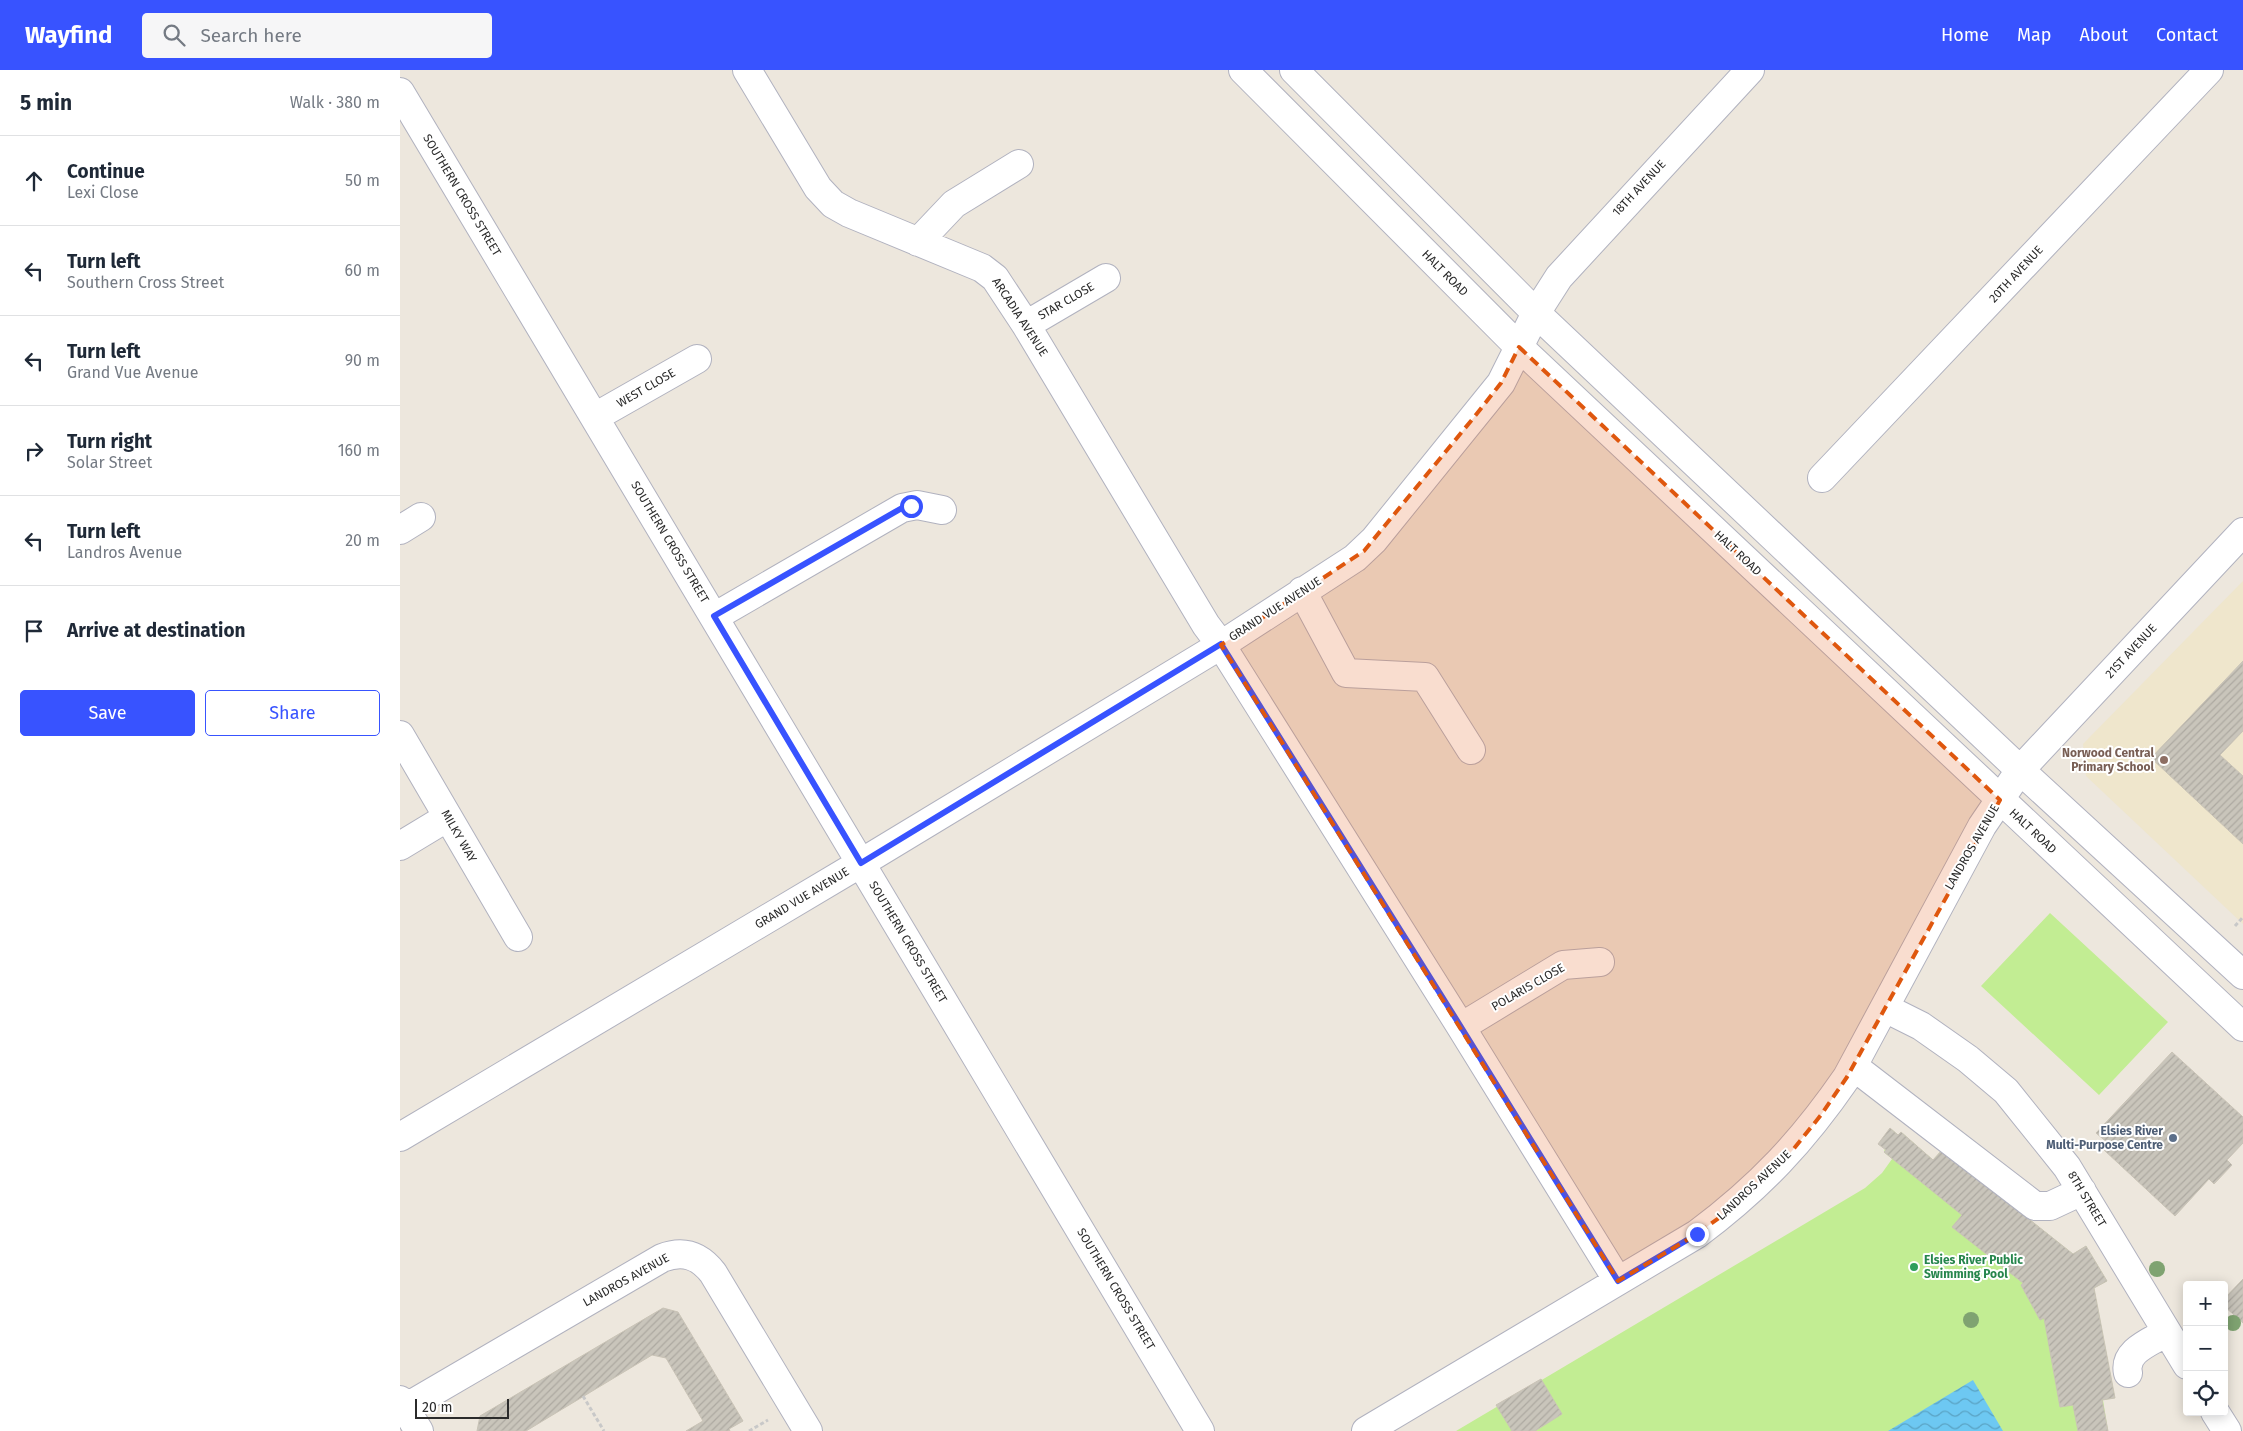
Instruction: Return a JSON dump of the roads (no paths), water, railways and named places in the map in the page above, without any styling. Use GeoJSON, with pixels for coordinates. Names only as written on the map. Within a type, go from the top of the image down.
{"type":"FeatureCollection","features":[{"type":"Feature","properties":{"kind":"street","name":"ARCADIA AVENUE"},"geometry":{"type":"LineString","coordinates":[[748,70],[818,188],[833,204],[990,273],[1026,324],[1206,625],[1221,644],[1618,1281]]}},
{"type":"Feature","properties":{"kind":"street","name":"HALT ROAD"},"geometry":{"type":"LineString","coordinates":[[1242,70],[1519,347],[2243,1027]]}},
{"type":"Feature","properties":{"kind":"street"},"geometry":{"type":"LineString","coordinates":[[1294,70],[1536,313],[2020,770],[2243,975]]}},
{"type":"Feature","properties":{"kind":"street","name":"18TH AVENUE"},"geometry":{"type":"LineString","coordinates":[[1519,347],[1536,313],[1559,277],[1578,254],[1750,70]]}},
{"type":"Feature","properties":{"kind":"street","name":"20TH AVENUE"},"geometry":{"type":"LineString","coordinates":[[1822,478],[2209,70]]}},
{"type":"Feature","properties":{"kind":"street","name":"SOUTHERN CROSS STREET"},"geometry":{"type":"LineString","coordinates":[[400,92],[1200,1431]]}},
{"type":"Feature","properties":{"kind":"street"},"geometry":{"type":"LineString","coordinates":[[918,242],[954,204],[1019,164]]}},
{"type":"Feature","properties":{"kind":"street","name":"STAR CLOSE"},"geometry":{"type":"LineString","coordinates":[[1026,324],[1106,278]]}},
{"type":"Feature","properties":{"kind":"street","name":"GRAND VUE AVENUE"},"geometry":{"type":"LineString","coordinates":[[400,1138],[861,863],[1221,644],[1354,558],[1374,540],[1501,383],[1519,347]]}},
{"type":"Feature","properties":{"kind":"street","name":"WEST CLOSE"},"geometry":{"type":"LineString","coordinates":[[595,417],[696,359]]}},
{"type":"Feature","properties":{"kind":"street"},"geometry":{"type":"LineString","coordinates":[[714,616],[902,508],[918,505],[942,510]]}},
{"type":"Feature","properties":{"kind":"street","name":"21ST AVENUE"},"geometry":{"type":"LineString","coordinates":[[2000,800],[2020,770],[2243,532]]}},
{"type":"Feature","properties":{"kind":"street"},"geometry":{"type":"LineString","coordinates":[[1302,591],[1346,672],[1425,677],[1471,750]]}},
{"type":"Feature","properties":{"kind":"street","name":"MILKY WAY"},"geometry":{"type":"LineString","coordinates":[[400,735],[518,936]]}},
{"type":"Feature","properties":{"kind":"street","name":"LANDROS AVENUE"},"geometry":{"type":"LineString","coordinates":[[1366,1431],[1697,1234],[1731,1209],[1762,1181],[1792,1151],[1821,1115],[1853,1066],[1982,826],[2000,800]]}},
{"type":"Feature","properties":{"kind":"street"},"geometry":{"type":"LineString","coordinates":[[400,846],[448,817]]}},
{"type":"Feature","properties":{"kind":"street","name":"POLARIS CLOSE"},"geometry":{"type":"LineString","coordinates":[[1461,1027],[1563,965],[1600,962]]}},
{"type":"Feature","properties":{"kind":"street","name":"8TH STREET"},"geometry":{"type":"LineString","coordinates":[[1885,1008],[1921,1026],[1968,1059],[2006,1091],[2068,1167],[2183,1358]]}},
{"type":"Feature","properties":{"kind":"street"},"geometry":{"type":"LineString","coordinates":[[1853,1066],[2036,1206],[2050,1206],[2082,1191]]}},
{"type":"Feature","properties":{"kind":"street","name":"LANDROS AVENUE"},"geometry":{"type":"LineString","coordinates":[[408,1413],[662,1258],[672,1254],[684,1253],[695,1256],[705,1263],[712,1273],[808,1431]]}},
{"type":"Feature","properties":{"kind":"street"},"geometry":{"type":"LineString","coordinates":[[2128,1373],[2127,1367],[2130,1356],[2167,1332]]}},
{"type":"Feature","properties":{"kind":"street"},"geometry":{"type":"LineString","coordinates":[[2218,1416],[2227,1431]]}},
{"type":"Feature","properties":{"kind":"water"},"geometry":{"type":"Polygon","coordinates":[[[1973,1380],[2003,1431],[1888,1431],[1973,1380]]]}},
{"type":"Feature","properties":{"kind":"place","name":"Norwood Central Primary School"},"geometry":{"type":"Point","coordinates":[2164,760]}},
{"type":"Feature","properties":{"kind":"place","name":"Elsies River Multi-Purpose Centre"},"geometry":{"type":"Point","coordinates":[2173,1138]}},
{"type":"Feature","properties":{"kind":"place","name":"Elsies River Public Swimming Pool"},"geometry":{"type":"Point","coordinates":[1914,1267]}}]}
